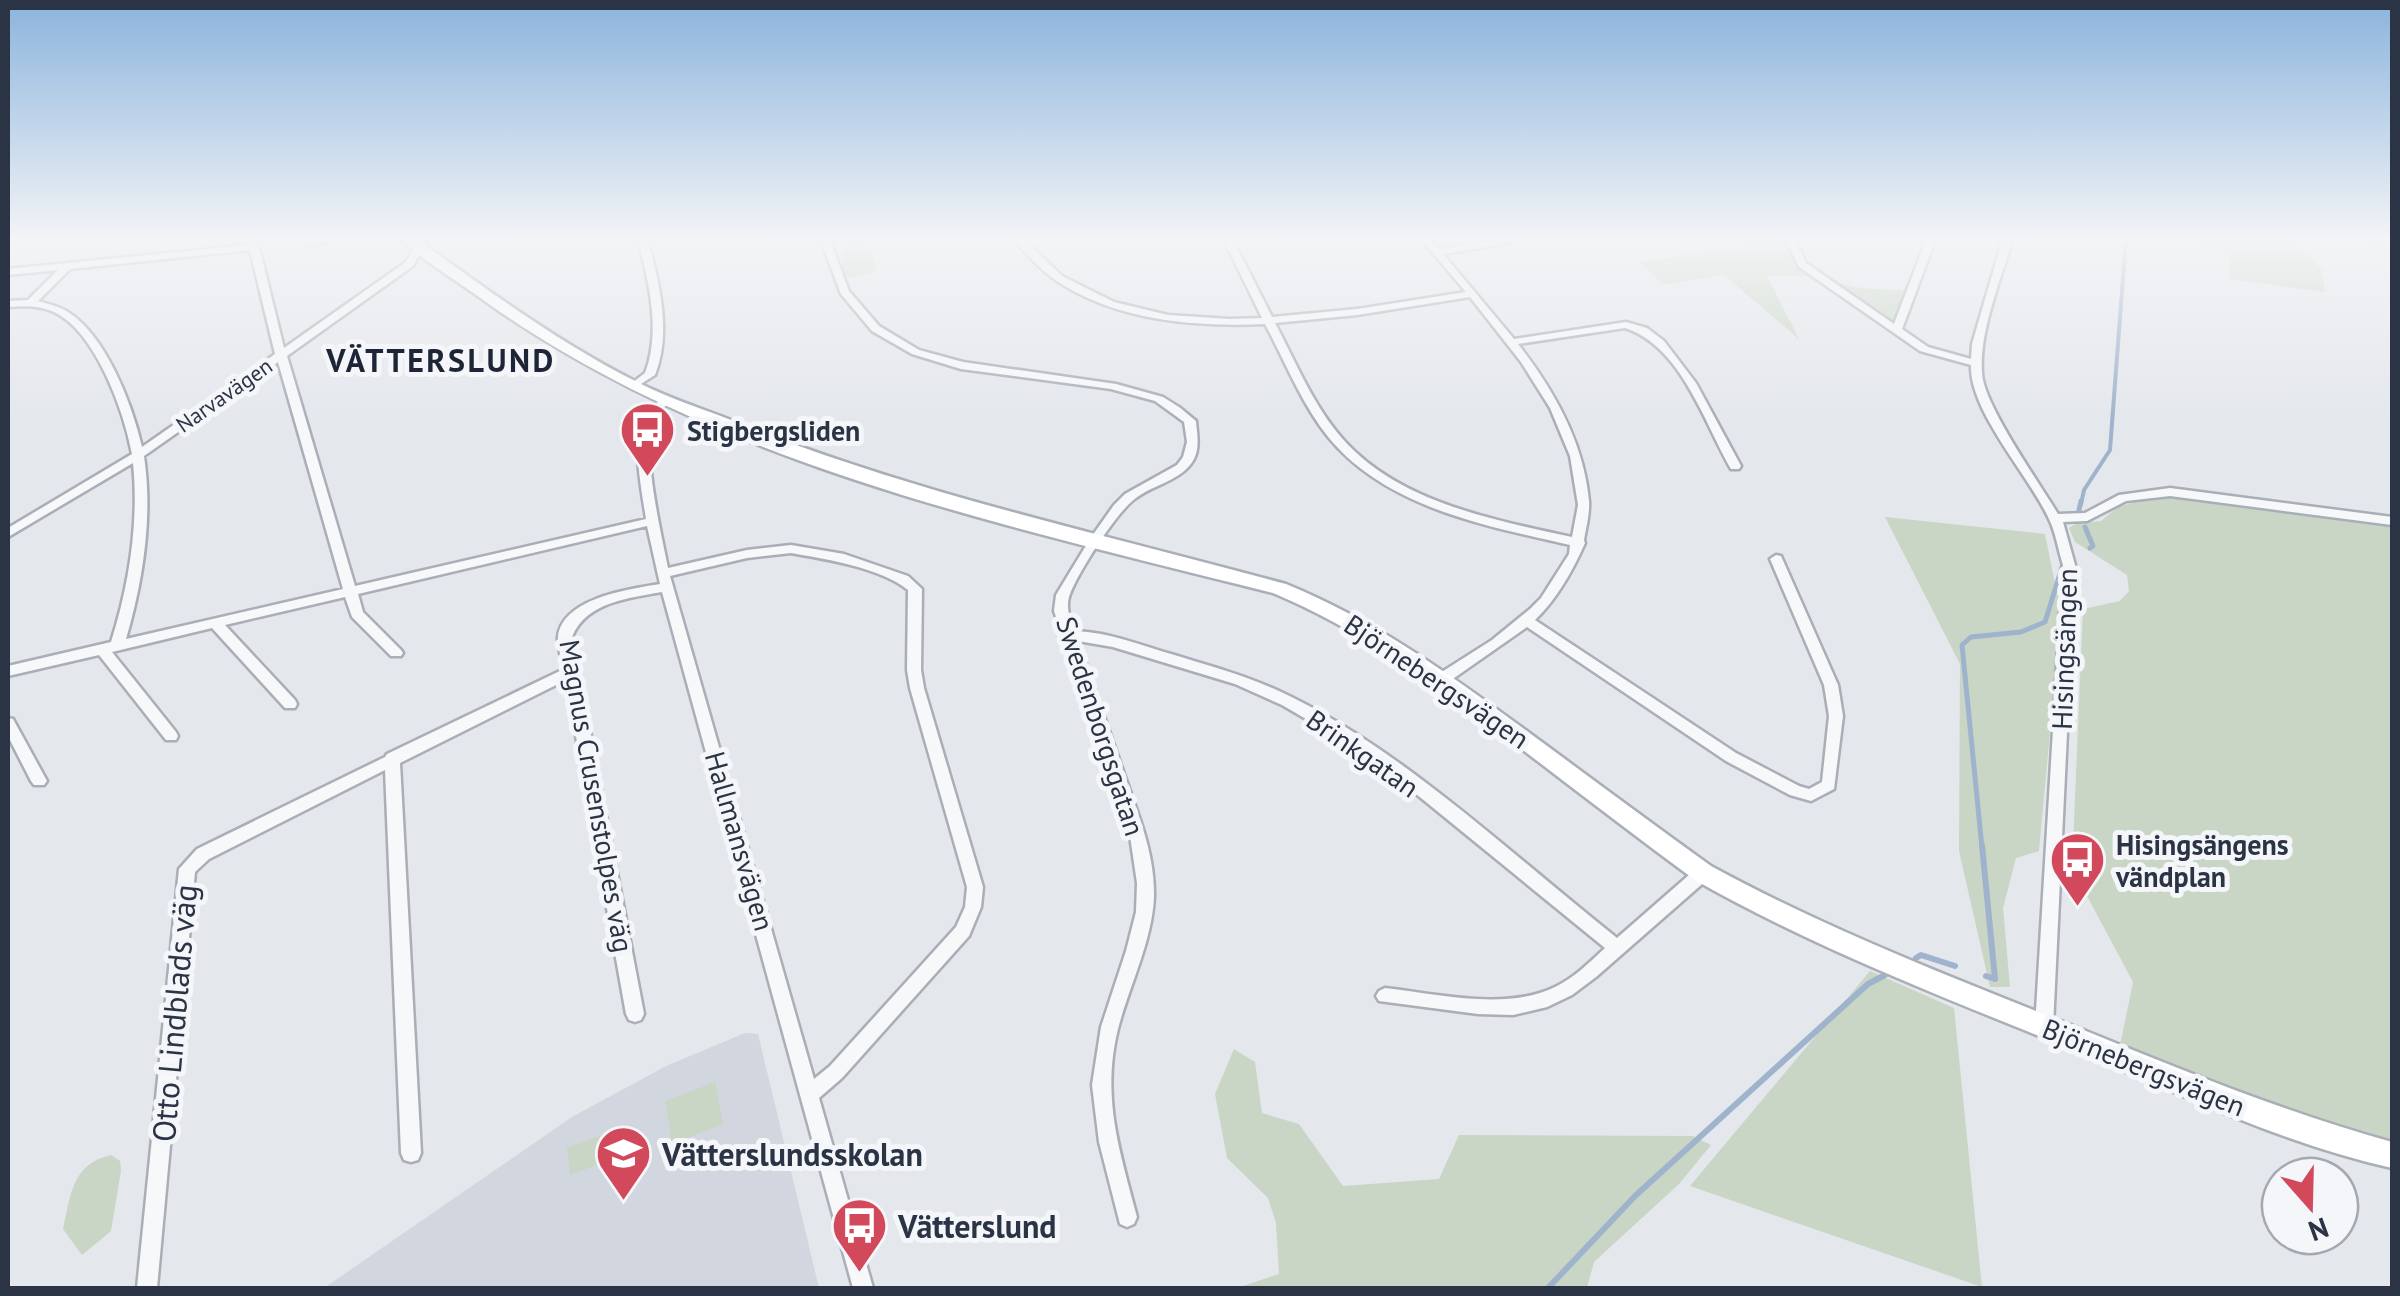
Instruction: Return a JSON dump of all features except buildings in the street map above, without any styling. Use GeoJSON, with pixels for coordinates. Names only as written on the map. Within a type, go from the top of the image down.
{"type":"FeatureCollection","features":[{"type":"Feature","properties":{"kind":"street"},"geometry":{"type":"LineString","coordinates":[[31,303],[35,298]]}},
{"type":"Feature","properties":{"kind":"street"},"geometry":{"type":"LineString","coordinates":[[266,298],[357,614],[396,652]]}},
{"type":"Feature","properties":{"kind":"street","name":"Narvavägen"},"geometry":{"type":"LineString","coordinates":[[8,532],[138,454],[361,298]]}},
{"type":"Feature","properties":{"kind":"street","name":"Björnebergsvägen"},"geometry":{"type":"LineString","coordinates":[[489,298],[633,386],[857,475],[1096,543],[1278,588],[1316,602],[1376,634],[1442,679],[1702,873],[1834,940],[2044,1027],[2278,1121],[2392,1155]]}},
{"type":"Feature","properties":{"kind":"street"},"geometry":{"type":"LineString","coordinates":[[633,386],[650,375],[656,356],[652,298]]}},
{"type":"Feature","properties":{"kind":"street","name":"Swedenborgsgatan"},"geometry":{"type":"LineString","coordinates":[[849,298],[891,338],[961,369],[1069,382],[1158,399],[1190,421],[1195,443],[1190,458],[1180,469],[1120,504],[1063,595],[1061,610],[1138,836],[1145,872],[1144,911],[1109,1020],[1101,1072],[1106,1130],[1127,1217]]}},
{"type":"Feature","properties":{"kind":"street"},"geometry":{"type":"LineString","coordinates":[[1106,298],[1194,322],[1270,322],[1439,298]]}},
{"type":"Feature","properties":{"kind":"street"},"geometry":{"type":"LineString","coordinates":[[1258,298],[1324,424],[1362,463],[1405,490],[1449,509],[1580,542]]}},
{"type":"Feature","properties":{"kind":"street"},"geometry":{"type":"LineString","coordinates":[[1442,679],[1527,621],[1565,576],[1580,542],[1586,508],[1572,447],[1550,398],[1512,342],[1475,298]]}},
{"type":"Feature","properties":{"kind":"street"},"geometry":{"type":"LineString","coordinates":[[1851,298],[1924,349],[1974,363],[1992,298]]}},
{"type":"Feature","properties":{"kind":"street"},"geometry":{"type":"LineString","coordinates":[[1897,330],[1909,298]]}},
{"type":"Feature","properties":{"kind":"street"},"geometry":{"type":"LineString","coordinates":[[8,304],[31,303],[62,312],[88,339],[112,378],[138,454],[136,546],[109,647],[171,736]]}},
{"type":"Feature","properties":{"kind":"street"},"geometry":{"type":"LineString","coordinates":[[1512,342],[1626,324],[1642,328],[1694,388],[1735,466]]}},
{"type":"Feature","properties":{"kind":"street","name":"Hisingsängen"},"geometry":{"type":"LineString","coordinates":[[1974,363],[1985,402],[2054,518],[2070,565],[2044,1027]]}},
{"type":"Feature","properties":{"kind":"street","name":"Hallmansvägen"},"geometry":{"type":"LineString","coordinates":[[668,400],[647,419],[653,521],[665,580],[863,1288]]}},
{"type":"Feature","properties":{"kind":"street"},"geometry":{"type":"LineString","coordinates":[[2054,518],[2087,516],[2123,498],[2170,492],[2392,521]]}},
{"type":"Feature","properties":{"kind":"street"},"geometry":{"type":"LineString","coordinates":[[8,670],[653,521]]}},
{"type":"Feature","properties":{"kind":"street"},"geometry":{"type":"LineString","coordinates":[[665,580],[748,554],[791,549],[839,557],[888,574],[915,589],[917,688],[972,867],[973,907],[963,931],[947,951],[836,1072],[810,1093]]}},
{"type":"Feature","properties":{"kind":"street"},"geometry":{"type":"LineString","coordinates":[[1527,621],[1732,757],[1794,791],[1811,795],[1829,785],[1836,716],[1831,685],[1776,559]]}},
{"type":"Feature","properties":{"kind":"street","name":"Magnus Crusenstolpes väg"},"geometry":{"type":"LineString","coordinates":[[635,1014],[565,637],[573,619],[598,604],[665,580]]}},
{"type":"Feature","properties":{"kind":"street"},"geometry":{"type":"LineString","coordinates":[[215,623],[290,704]]}},
{"type":"Feature","properties":{"kind":"street","name":"Brinkgatan"},"geometry":{"type":"LineString","coordinates":[[1069,636],[1097,638],[1201,668],[1286,700],[1330,726],[1412,786],[1617,948]]}},
{"type":"Feature","properties":{"kind":"street","name":"Otto Lindblads väg"},"geometry":{"type":"LineString","coordinates":[[147,1288],[187,870],[203,854],[571,671]]}},
{"type":"Feature","properties":{"kind":"street"},"geometry":{"type":"LineString","coordinates":[[8,723],[40,780]]}},
{"type":"Feature","properties":{"kind":"street"},"geometry":{"type":"LineString","coordinates":[[392,758],[412,1154]]}},
{"type":"Feature","properties":{"kind":"street"},"geometry":{"type":"LineString","coordinates":[[1384,996],[1478,1006],[1513,1007],[1541,1001],[1566,990],[1702,873]]}},
{"type":"Feature","properties":{"kind":"shaded area","name":"Vätterslundsskolan"},"geometry":{"type":"Polygon","coordinates":[[[745,1033],[758,1034],[819,1288],[324,1288],[572,1117],[666,1066],[745,1033]]]}},
{"type":"Feature","properties":{"kind":"green space"},"geometry":{"type":"Polygon","coordinates":[[[1752,298],[1778,298],[1799,339],[1752,298]]]}},
{"type":"Feature","properties":{"kind":"green space"},"geometry":{"type":"Polygon","coordinates":[[[1842,298],[1914,298],[1900,336],[1842,298]]]}},
{"type":"Feature","properties":{"kind":"green space"},"geometry":{"type":"Polygon","coordinates":[[[2148,498],[2216,499],[2392,524],[2392,1143],[2207,1081],[2120,1046],[2133,982],[2072,868],[2083,609],[2120,601],[2129,591],[2127,575],[2075,542],[2069,528],[2077,523],[2101,521],[2118,507],[2148,498]]]}},
{"type":"Feature","properties":{"kind":"green space"},"geometry":{"type":"Polygon","coordinates":[[[1885,517],[2045,534],[2061,613],[2039,851],[2016,858],[2003,908],[2010,987],[1990,987],[1959,851],[1960,664],[1885,517]]]}},
{"type":"Feature","properties":{"kind":"green space"},"geometry":{"type":"Polygon","coordinates":[[[1870,971],[1954,1008],[1982,1287],[1690,1186],[1870,971]]]}},
{"type":"Feature","properties":{"kind":"green space"},"geometry":{"type":"Polygon","coordinates":[[[1234,1049],[1255,1062],[1262,1113],[1299,1124],[1343,1186],[1439,1179],[1459,1135],[1693,1136],[1711,1145],[1679,1184],[1594,1262],[1587,1288],[1237,1288],[1279,1274],[1276,1223],[1268,1198],[1227,1158],[1215,1094],[1234,1049]]]}},
{"type":"Feature","properties":{"kind":"green space"},"geometry":{"type":"Polygon","coordinates":[[[715,1082],[723,1124],[672,1144],[665,1101],[715,1082]]]}},
{"type":"Feature","properties":{"kind":"green space"},"geometry":{"type":"Polygon","coordinates":[[[607,1133],[610,1160],[570,1175],[567,1148],[607,1133]]]}},
{"type":"Feature","properties":{"kind":"green space"},"geometry":{"type":"Polygon","coordinates":[[[111,1155],[120,1161],[121,1171],[111,1231],[82,1255],[63,1229],[71,1193],[88,1165],[111,1155]]]}},
{"type":"Feature","properties":{"kind":"waterway"},"geometry":{"type":"LineString","coordinates":[[2081,504],[2084,490],[2110,450],[2121,298]]}},
{"type":"Feature","properties":{"kind":"waterway"},"geometry":{"type":"LineString","coordinates":[[2079,510],[2081,501]]}},
{"type":"Feature","properties":{"kind":"waterway"},"geometry":{"type":"LineString","coordinates":[[2085,527],[2093,546],[2090,548]]}},
{"type":"Feature","properties":{"kind":"waterway"},"geometry":{"type":"LineString","coordinates":[[1982,848],[1962,645],[1971,637],[2021,632],[2045,622],[2063,564]]}},
{"type":"Feature","properties":{"kind":"waterway"},"geometry":{"type":"LineString","coordinates":[[1982,845],[1995,979],[1986,976]]}},
{"type":"Feature","properties":{"kind":"waterway"},"geometry":{"type":"LineString","coordinates":[[1916,958],[1921,955],[1955,966]]}},
{"type":"Feature","properties":{"kind":"waterway"},"geometry":{"type":"LineString","coordinates":[[1548,1288],[1635,1196],[1868,984],[1885,975]]}},
{"type":"Feature","properties":{"kind":"place","name":"Stigbergsliden"},"geometry":{"type":"Point","coordinates":[648,479]}},
{"type":"Feature","properties":{"kind":"place","name":"Hisingsängens vändplan"},"geometry":{"type":"Point","coordinates":[2077,909]}},
{"type":"Feature","properties":{"kind":"place","name":"Vätterslundsskolan"},"geometry":{"type":"Point","coordinates":[623,1203]}},
{"type":"Feature","properties":{"kind":"place","name":"Vätterslund"},"geometry":{"type":"Point","coordinates":[859,1275]}},
{"type":"Feature","properties":{"kind":"district","name":"VÄTTERSLUND"},"geometry":{"type":"Point","coordinates":[441,360]}}]}
